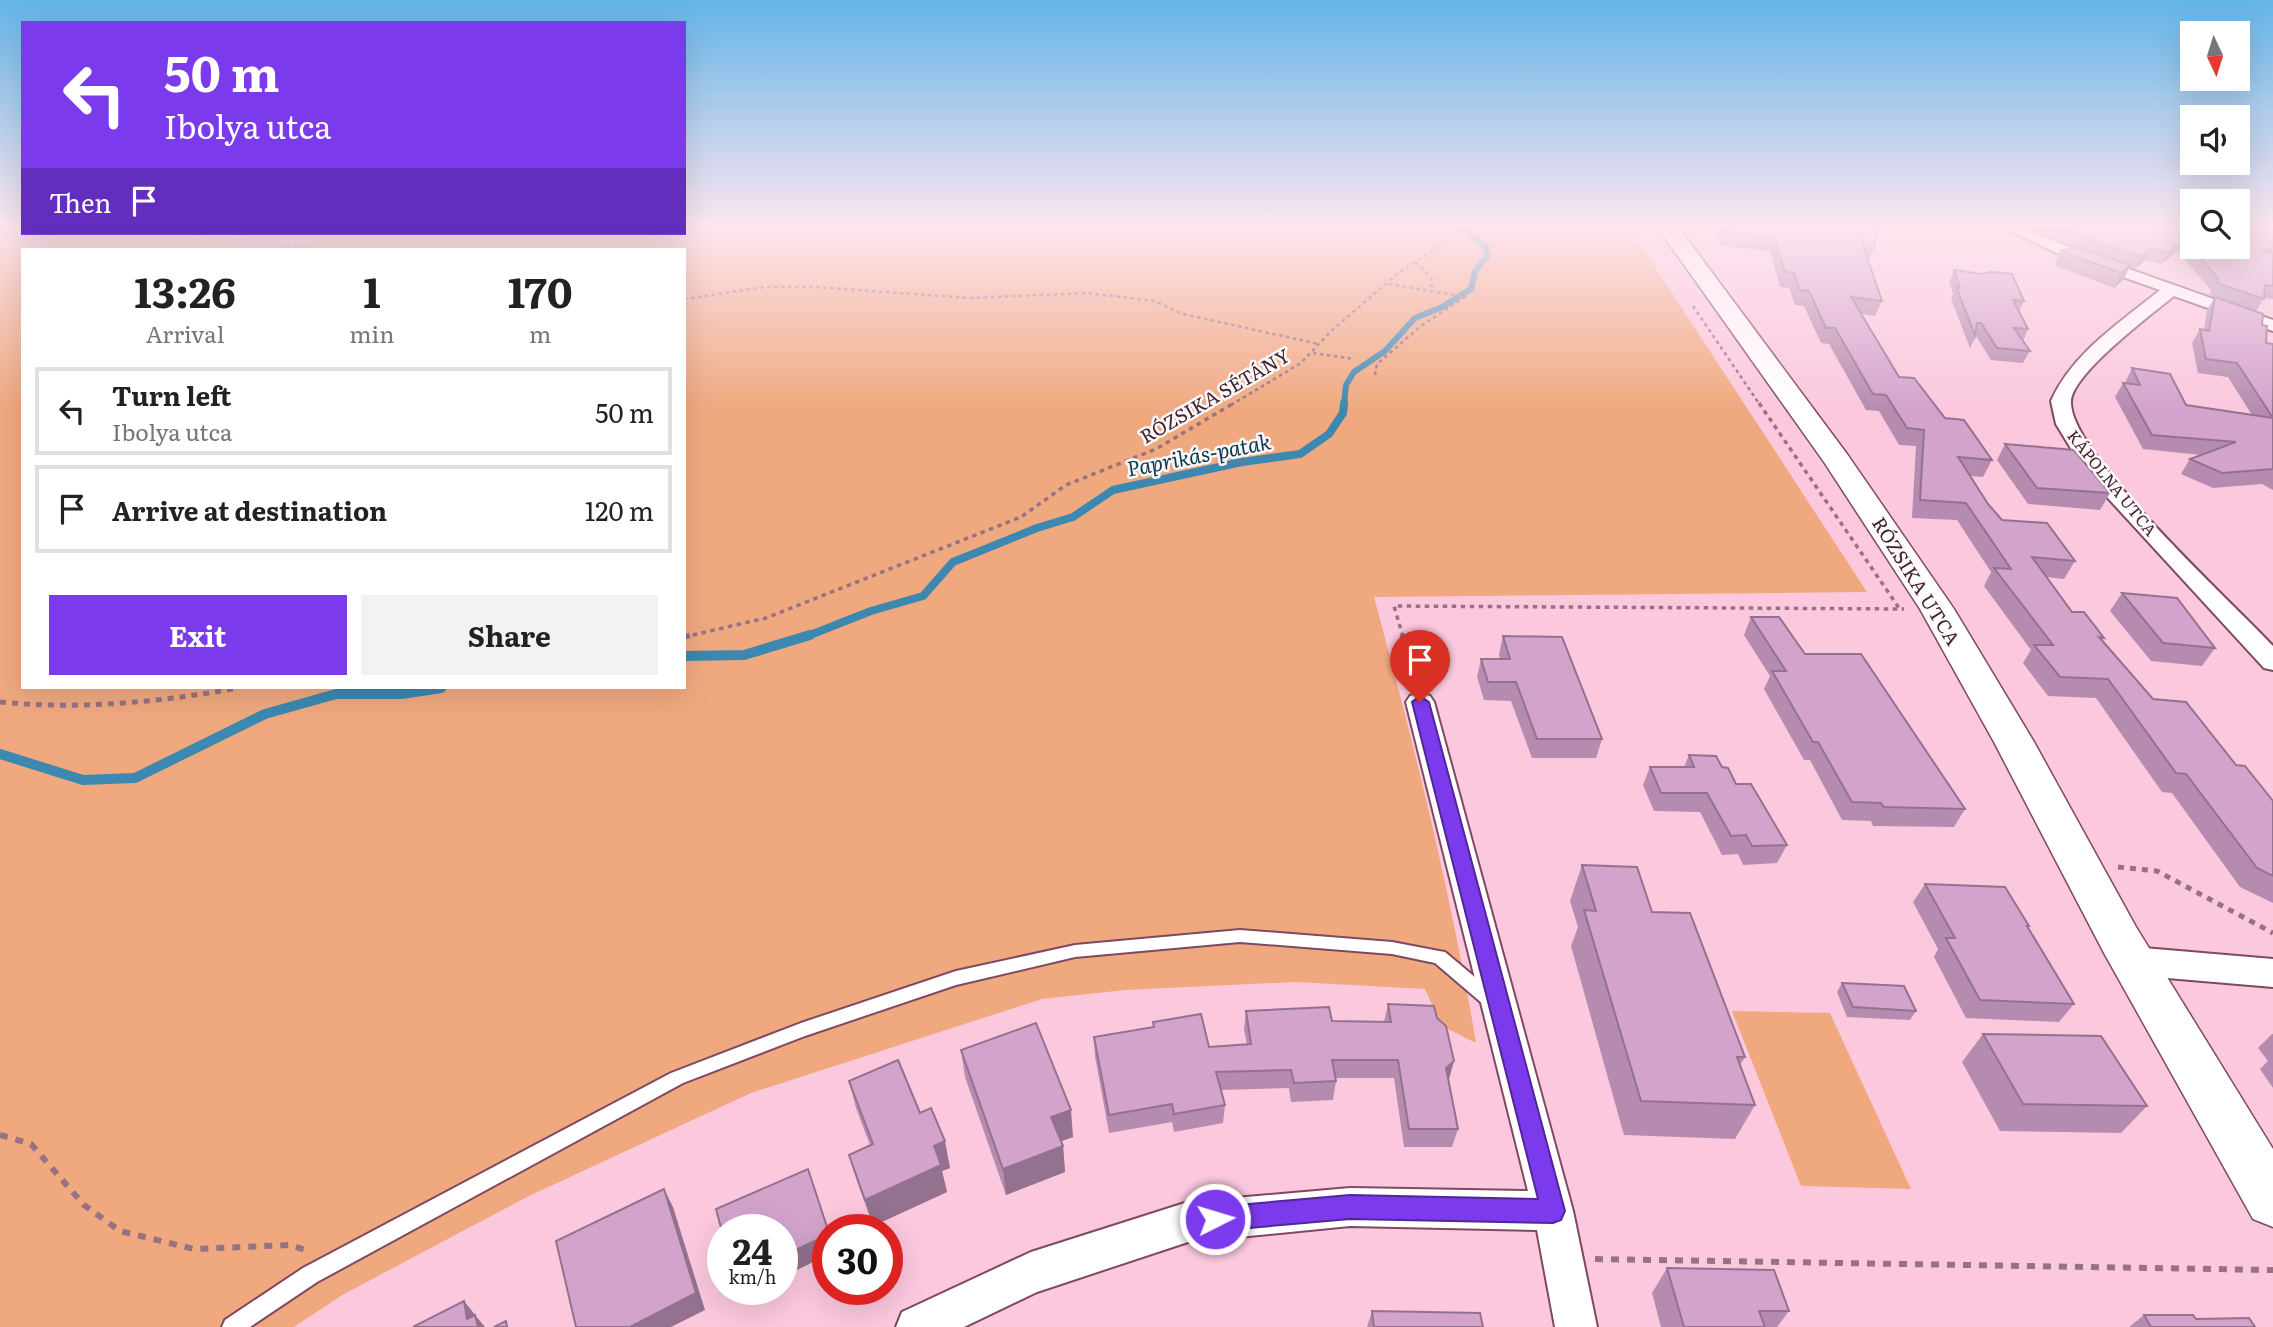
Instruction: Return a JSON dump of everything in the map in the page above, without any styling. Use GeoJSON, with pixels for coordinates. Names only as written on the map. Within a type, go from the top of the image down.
{"type":"FeatureCollection","features":[{"type":"Feature","properties":{"kind":"main road","name":"RÓZSIKA UTCA"},"geometry":{"type":"LineString","coordinates":[[1710,286],[1837,460],[1937,609],[2014,743],[2132,961],[2273,1200]]}},
{"type":"Feature","properties":{"kind":"street"},"geometry":{"type":"LineString","coordinates":[[2163,286],[2273,327]]}},
{"type":"Feature","properties":{"kind":"street","name":"KÁPOLNA UTCA"},"geometry":{"type":"LineString","coordinates":[[2172,289],[2071,377],[2061,402],[2064,421],[2074,441],[2121,499],[2273,662]]}},
{"type":"Feature","properties":{"kind":"street"},"geometry":{"type":"LineString","coordinates":[[1420,702],[1553,1211],[1576,1327]]}},
{"type":"Feature","properties":{"kind":"street"},"geometry":{"type":"LineString","coordinates":[[2132,961],[2269,979]]}},
{"type":"Feature","properties":{"kind":"street"},"geometry":{"type":"LineString","coordinates":[[917,1327],[1031,1273],[1188,1222],[1350,1207],[1553,1211]]}},
{"type":"Feature","properties":{"kind":"lane"},"geometry":{"type":"LineString","coordinates":[[232,1327],[310,1275],[677,1078],[801,1030],[956,978],[1074,951],[1240,936],[1392,948],[1438,957],[1500,1008]]}},
{"type":"Feature","properties":{"kind":"path"},"geometry":{"type":"LineString","coordinates":[[686,299],[765,287],[816,286],[970,299],[1087,293],[1154,301],[1183,314],[1320,344]]}},
{"type":"Feature","properties":{"kind":"path","name":"RÓZSIKA SÉTÁNY"},"geometry":{"type":"LineString","coordinates":[[686,636],[754,623],[1021,517],[1066,485],[1164,445],[1291,371],[1312,353],[1331,331],[1386,286]]}},
{"type":"Feature","properties":{"kind":"path"},"geometry":{"type":"LineString","coordinates":[[1375,374],[1377,364],[1393,354],[1427,322],[1447,312],[1465,297],[1400,286]]}},
{"type":"Feature","properties":{"kind":"path"},"geometry":{"type":"LineString","coordinates":[[1431,286],[1432,291]]}},
{"type":"Feature","properties":{"kind":"path"},"geometry":{"type":"LineString","coordinates":[[1691,303],[1899,609]]}},
{"type":"Feature","properties":{"kind":"path"},"geometry":{"type":"LineString","coordinates":[[1312,353],[1354,359]]}},
{"type":"Feature","properties":{"kind":"path"},"geometry":{"type":"LineString","coordinates":[[1420,702],[1394,606],[1937,609]]}},
{"type":"Feature","properties":{"kind":"path"},"geometry":{"type":"LineString","coordinates":[[0,702],[50,708],[90,708],[166,701],[233,689]]}},
{"type":"Feature","properties":{"kind":"path"},"geometry":{"type":"LineString","coordinates":[[2111,866],[2157,871],[2273,933]]}},
{"type":"Feature","properties":{"kind":"path"},"geometry":{"type":"LineString","coordinates":[[0,1135],[31,1144],[84,1205],[120,1231],[194,1248],[290,1245],[323,1255],[310,1275]]}},
{"type":"Feature","properties":{"kind":"path"},"geometry":{"type":"LineString","coordinates":[[1562,1259],[2273,1270]]}},
{"type":"Feature","properties":{"kind":"shaded area"},"geometry":{"type":"Polygon","coordinates":[[[0,286],[21,286],[21,689],[686,689],[686,286],[1667,286],[1867,592],[1374,597],[1431,819],[1476,1043],[1442,1026],[1425,989],[1296,982],[1125,990],[1042,999],[751,1093],[529,1196],[344,1294],[294,1327],[0,1327],[0,286]]]}},
{"type":"Feature","properties":{"kind":"shaded area"},"geometry":{"type":"Polygon","coordinates":[[[1732,1011],[1830,1013],[1911,1189],[1801,1186],[1732,1011]]]}},
{"type":"Feature","properties":{"kind":"building"},"geometry":{"type":"Polygon","coordinates":[[[1799,286],[1877,286],[1882,301],[1851,297],[1899,377],[1914,378],[1945,418],[1964,420],[1992,460],[1958,457],[1988,504],[2002,520],[2047,523],[2075,561],[2032,557],[2072,612],[2084,612],[2104,638],[2099,637],[2153,699],[2186,702],[2236,765],[2245,766],[2273,801],[2273,876],[2257,868],[2186,774],[2176,773],[2108,679],[2060,677],[2034,645],[2053,645],[1994,568],[2011,569],[1966,503],[1920,500],[1924,430],[1907,428],[1886,395],[1873,394],[1835,328],[1826,328],[1809,291],[1800,290],[1799,286]]]}},
{"type":"Feature","properties":{"kind":"building"},"geometry":{"type":"Polygon","coordinates":[[[1959,286],[2017,286],[2024,301],[2013,300],[2028,329],[2014,328],[2030,351],[1997,348],[1981,323],[1977,323],[1975,335],[1956,287],[1960,288],[1959,286]]]}},
{"type":"Feature","properties":{"kind":"building"},"geometry":{"type":"Polygon","coordinates":[[[2226,286],[2265,286],[2264,299],[2226,286]]]}},
{"type":"Feature","properties":{"kind":"building"},"geometry":{"type":"Polygon","coordinates":[[[2215,297],[2263,314],[2262,325],[2267,326],[2266,343],[2273,344],[2273,418],[2237,363],[2206,359],[2200,329],[2209,331],[2215,297]]]}},
{"type":"Feature","properties":{"kind":"building"},"geometry":{"type":"Polygon","coordinates":[[[2132,368],[2170,374],[2186,405],[2273,418],[2273,469],[2222,473],[2190,459],[2236,442],[2152,435],[2123,383],[2140,385],[2132,368]]]}},
{"type":"Feature","properties":{"kind":"building"},"geometry":{"type":"Polygon","coordinates":[[[2005,444],[2074,450],[2110,493],[2037,488],[2005,444]]]}},
{"type":"Feature","properties":{"kind":"building"},"geometry":{"type":"Polygon","coordinates":[[[2122,593],[2177,598],[2215,648],[2163,643],[2122,593]]]}},
{"type":"Feature","properties":{"kind":"building"},"geometry":{"type":"Polygon","coordinates":[[[1751,617],[1779,617],[1805,654],[1861,654],[1965,809],[1884,807],[1881,803],[1852,802],[1818,742],[1813,742],[1772,671],[1786,671],[1751,617]]]}},
{"type":"Feature","properties":{"kind":"building"},"geometry":{"type":"Polygon","coordinates":[[[1503,636],[1562,637],[1602,739],[1537,739],[1516,682],[1488,682],[1481,659],[1510,659],[1503,636]]]}},
{"type":"Feature","properties":{"kind":"building"},"geometry":{"type":"Polygon","coordinates":[[[1689,755],[1716,756],[1722,767],[1728,768],[1736,784],[1751,784],[1787,845],[1752,846],[1746,835],[1731,836],[1707,793],[1661,793],[1650,767],[1694,767],[1689,755]]]}},
{"type":"Feature","properties":{"kind":"building"},"geometry":{"type":"Polygon","coordinates":[[[1582,865],[1637,867],[1652,912],[1690,913],[1745,1057],[1737,1057],[1755,1105],[1641,1101],[1584,910],[1596,911],[1582,865]]]}},
{"type":"Feature","properties":{"kind":"building"},"geometry":{"type":"Polygon","coordinates":[[[1925,884],[2005,887],[2074,1004],[1980,1000],[1946,938],[1955,938],[1925,884]]]}},
{"type":"Feature","properties":{"kind":"building"},"geometry":{"type":"Polygon","coordinates":[[[1842,983],[1904,986],[1916,1011],[1853,1007],[1842,983]]]}},
{"type":"Feature","properties":{"kind":"building"},"geometry":{"type":"Polygon","coordinates":[[[1388,1004],[1434,1006],[1437,1018],[1446,1026],[1454,1061],[1446,1068],[1458,1129],[1409,1129],[1398,1060],[1332,1060],[1336,1081],[1294,1083],[1291,1070],[1216,1072],[1225,1105],[1174,1114],[1172,1104],[1109,1115],[1094,1037],[1154,1027],[1153,1022],[1201,1014],[1209,1047],[1251,1044],[1246,1011],[1329,1007],[1332,1021],[1391,1022],[1388,1004]]]}},
{"type":"Feature","properties":{"kind":"building"},"geometry":{"type":"Polygon","coordinates":[[[1036,1023],[1071,1110],[1051,1117],[1063,1146],[1003,1169],[961,1050],[1036,1023]]]}},
{"type":"Feature","properties":{"kind":"building"},"geometry":{"type":"Polygon","coordinates":[[[1983,1034],[2101,1036],[2147,1106],[2023,1104],[1983,1034]]]}},
{"type":"Feature","properties":{"kind":"building"},"geometry":{"type":"Polygon","coordinates":[[[898,1060],[920,1113],[931,1108],[945,1141],[934,1146],[941,1165],[865,1200],[849,1155],[873,1144],[849,1081],[898,1060]]]}},
{"type":"Feature","properties":{"kind":"building"},"geometry":{"type":"Polygon","coordinates":[[[808,1169],[823,1214],[812,1214],[812,1242],[798,1249],[798,1214],[717,1214],[716,1209],[808,1169]]]}},
{"type":"Feature","properties":{"kind":"building"},"geometry":{"type":"Polygon","coordinates":[[[664,1189],[696,1293],[630,1327],[576,1327],[556,1241],[664,1189]]]}},
{"type":"Feature","properties":{"kind":"building"},"geometry":{"type":"Polygon","coordinates":[[[1667,1268],[1774,1270],[1789,1311],[1759,1311],[1765,1327],[1684,1327],[1667,1268]]]}},
{"type":"Feature","properties":{"kind":"building"},"geometry":{"type":"Polygon","coordinates":[[[464,1301],[467,1319],[475,1315],[478,1327],[413,1327],[464,1301]]]}},
{"type":"Feature","properties":{"kind":"building"},"geometry":{"type":"Polygon","coordinates":[[[1372,1311],[1480,1313],[1483,1327],[1374,1327],[1372,1311]]]}},
{"type":"Feature","properties":{"kind":"building"},"geometry":{"type":"Polygon","coordinates":[[[2144,1315],[2193,1315],[2196,1319],[2249,1318],[2255,1327],[2151,1327],[2144,1315]]]}},
{"type":"Feature","properties":{"kind":"building"},"geometry":{"type":"Polygon","coordinates":[[[506,1321],[507,1327],[494,1327],[506,1321]]]}},
{"type":"Feature","properties":{"kind":"waterway","name":"Paprikás-patak"},"geometry":{"type":"LineString","coordinates":[[1344,405],[1346,385],[1354,372],[1385,351],[1415,318],[1442,307],[1471,289],[1472,286]]}},
{"type":"Feature","properties":{"kind":"waterway","name":"Paprikás-patak"},"geometry":{"type":"LineString","coordinates":[[805,637],[871,611],[923,596],[953,562],[1037,528],[1073,517],[1113,490],[1242,462],[1300,454],[1329,434],[1343,413],[1344,403]]}},
{"type":"Feature","properties":{"kind":"waterway","name":"Paprikás-patak"},"geometry":{"type":"LineString","coordinates":[[686,656],[744,655],[810,635]]}},
{"type":"Feature","properties":{"kind":"waterway","name":"Paprikás-patak"},"geometry":{"type":"LineString","coordinates":[[0,754],[83,780],[135,778],[265,714],[336,694],[402,694],[434,689]]}},
{"type":"Feature","properties":{"kind":"route"},"geometry":{"type":"LineString","coordinates":[[1215,1219],[1350,1207],[1553,1211],[1420,702]]}}]}
